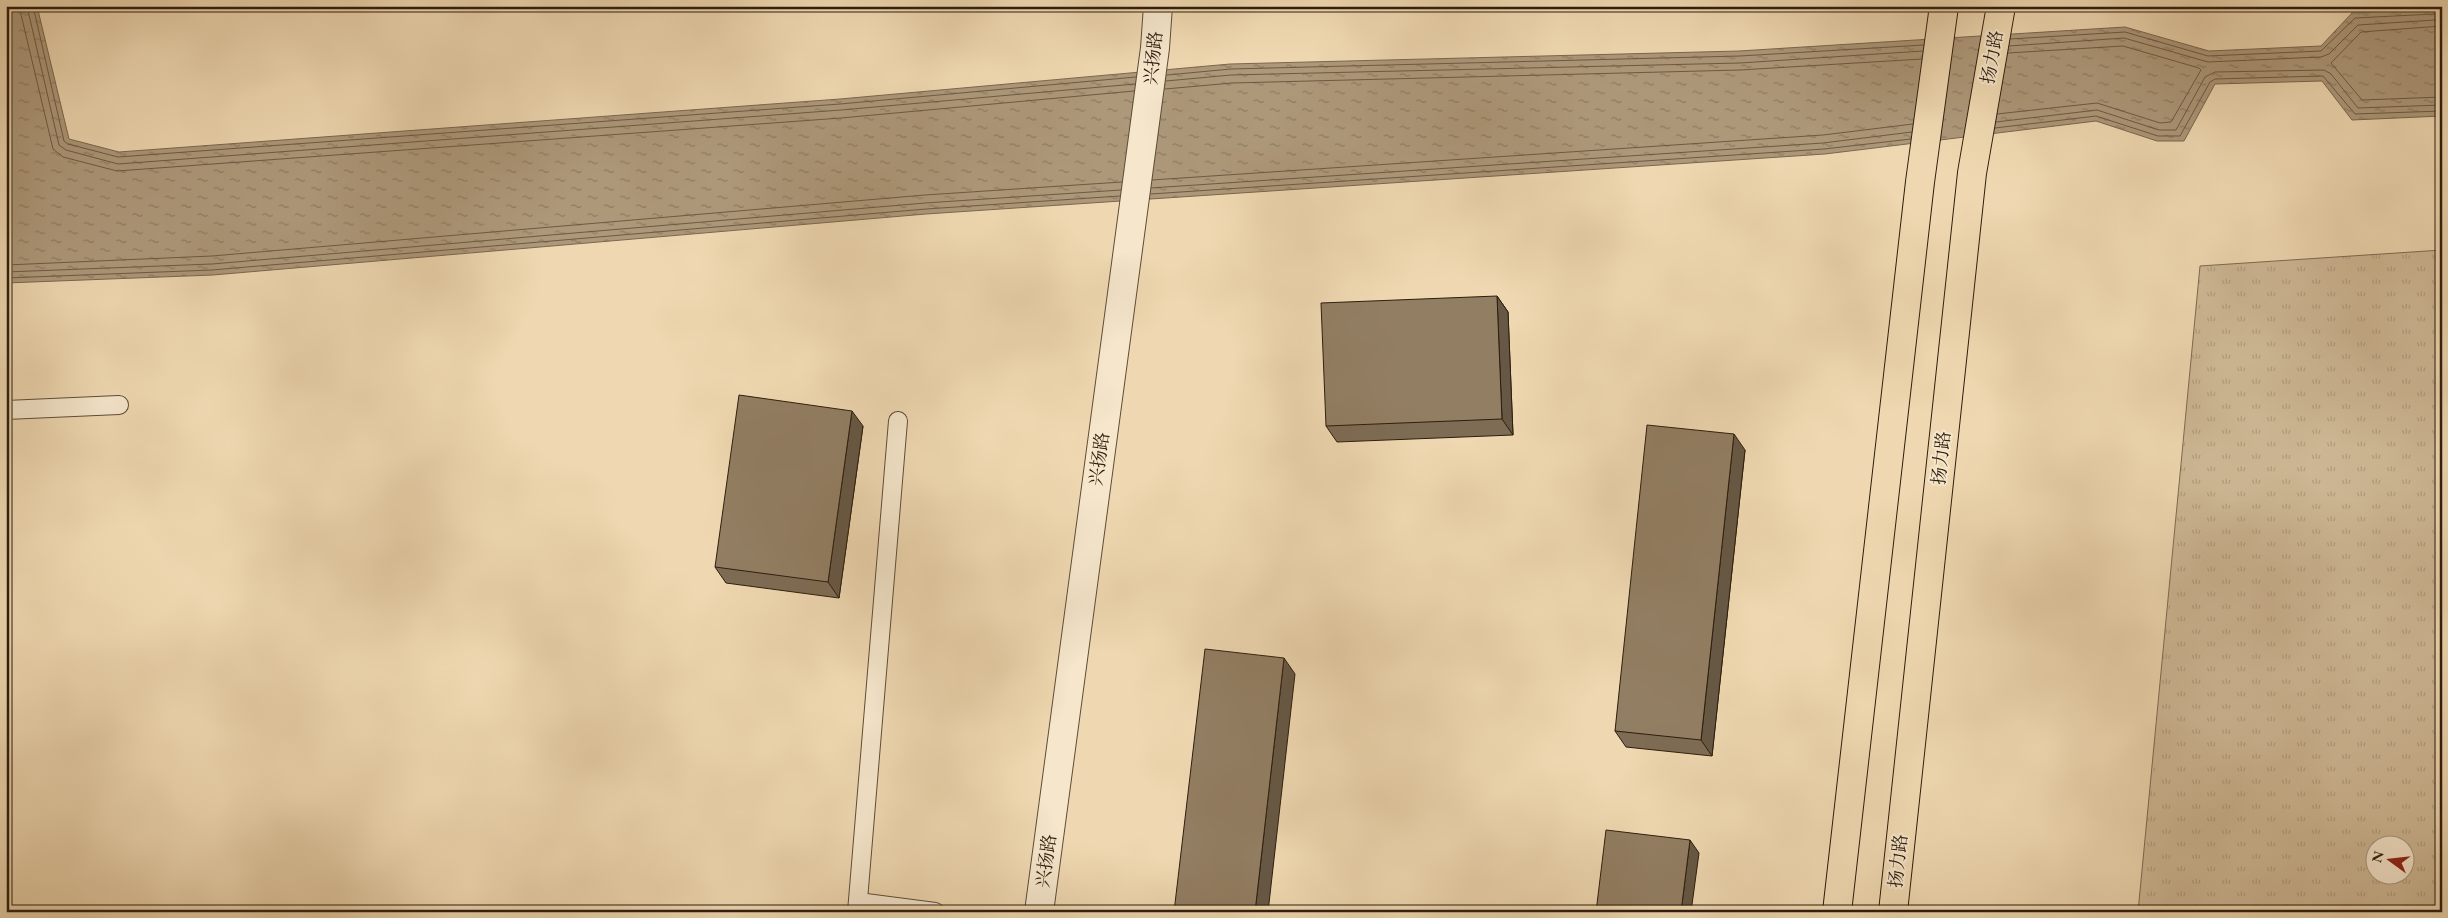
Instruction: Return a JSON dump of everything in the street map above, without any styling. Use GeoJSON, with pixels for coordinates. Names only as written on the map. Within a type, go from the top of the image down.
{"type":"FeatureCollection","features":[{"type":"Feature","properties":{"kind":"highway"},"geometry":{"type":"LineString","coordinates":[[1837,912],[1920,182],[1944,6]]}},
{"type":"Feature","properties":{"kind":"highway","name":"扬力路"},"geometry":{"type":"LineString","coordinates":[[1893,912],[1972,173],[2001,6]]}},
{"type":"Feature","properties":{"kind":"street","name":"兴扬路"},"geometry":{"type":"LineString","coordinates":[[1039,912],[1155,48],[1158,6]]}},
{"type":"Feature","properties":{"kind":"lane"},"geometry":{"type":"LineString","coordinates":[[6,410],[120,405]]}},
{"type":"Feature","properties":{"kind":"lane"},"geometry":{"type":"LineString","coordinates":[[898,420],[857,907],[935,912]]}},
{"type":"Feature","properties":{"kind":"green space"},"geometry":{"type":"Polygon","coordinates":[[[2442,250],[2442,912],[2138,912],[2200,266],[2442,250]]]}},
{"type":"Feature","properties":{"kind":"water"},"geometry":{"type":"Polygon","coordinates":[[[6,6],[37,6],[69,139],[119,152],[840,99],[1230,64],[1739,51],[2125,27],[2209,51],[2321,46],[2352,13],[2442,8],[2442,116],[2352,120],[2322,81],[2215,84],[2184,141],[2157,141],[2096,121],[1825,154],[926,214],[213,275],[6,283],[6,6]]]}},
{"type":"Feature","properties":{"kind":"building"},"geometry":{"type":"Polygon","coordinates":[[[1497,296],[1502,419],[1326,426],[1321,303],[1497,296]]]}},
{"type":"Feature","properties":{"kind":"building"},"geometry":{"type":"Polygon","coordinates":[[[739,395],[852,411],[828,582],[715,567],[739,395]]]}},
{"type":"Feature","properties":{"kind":"building"},"geometry":{"type":"Polygon","coordinates":[[[1647,425],[1734,434],[1701,740],[1615,731],[1647,425]]]}},
{"type":"Feature","properties":{"kind":"building"},"geometry":{"type":"Polygon","coordinates":[[[1205,649],[1284,658],[1255,912],[1174,912],[1205,649]]]}},
{"type":"Feature","properties":{"kind":"building"},"geometry":{"type":"Polygon","coordinates":[[[1606,830],[1690,840],[1681,912],[1596,912],[1606,830]]]}}]}
